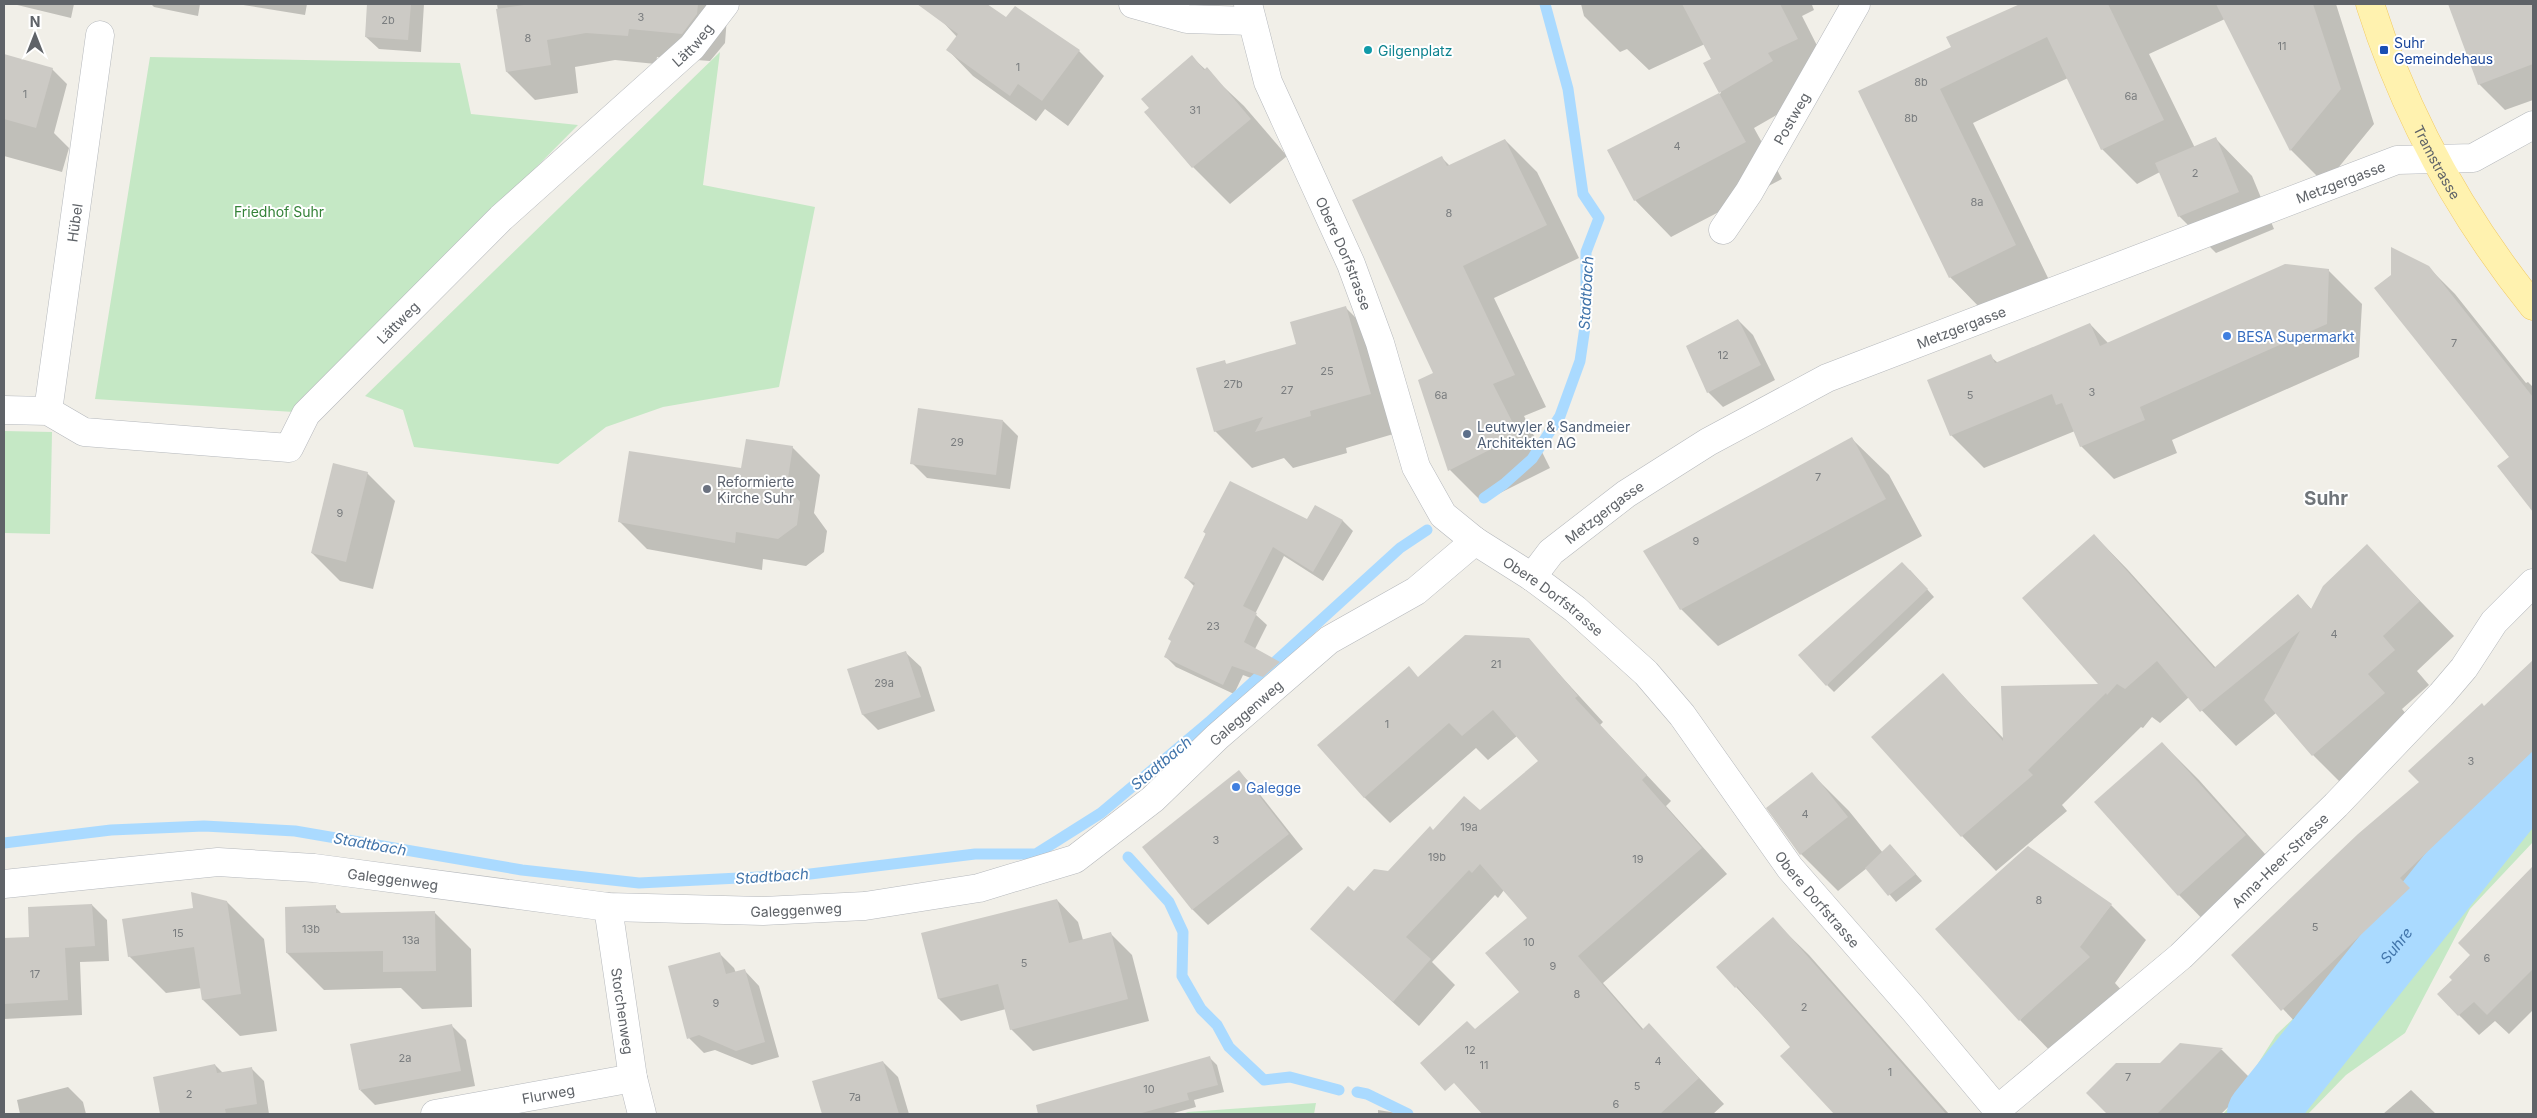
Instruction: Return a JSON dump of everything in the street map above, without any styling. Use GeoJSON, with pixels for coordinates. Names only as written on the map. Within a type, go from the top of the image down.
{"type":"FeatureCollection","features":[{"type":"Feature","properties":{"kind":"main road","name":"Tramstrasse"},"geometry":{"type":"LineString","coordinates":[[2370,4],[2384,50],[2434,160],[2463,210],[2502,267],[2533,306]]}},
{"type":"Feature","properties":{"kind":"street","name":"Lättweg"},"geometry":{"type":"LineString","coordinates":[[4,410],[48,411],[84,432],[289,448],[306,414],[500,218],[692,47],[725,4]]}},
{"type":"Feature","properties":{"kind":"street"},"geometry":{"type":"LineString","coordinates":[[1133,4],[1187,19],[1250,12]]}},
{"type":"Feature","properties":{"kind":"street","name":"Postweg"},"geometry":{"type":"LineString","coordinates":[[1723,230],[1749,192],[1856,4]]}},
{"type":"Feature","properties":{"kind":"street","name":"Obere Dorfstrasse"},"geometry":{"type":"LineString","coordinates":[[1250,12],[1268,82],[1351,264],[1380,342],[1416,468],[1443,515],[1475,541],[1532,577],[1581,614],[1646,673],[1682,715],[1790,868],[2000,1112]]}},
{"type":"Feature","properties":{"kind":"street","name":"Hübel"},"geometry":{"type":"LineString","coordinates":[[48,411],[100,34]]}},
{"type":"Feature","properties":{"kind":"street","name":"Metzgergasse"},"geometry":{"type":"LineString","coordinates":[[1532,577],[1551,552],[1626,494],[1708,442],[1827,378],[2397,160],[2473,158],[2533,125]]}},
{"type":"Feature","properties":{"kind":"street","name":"Galeggenweg"},"geometry":{"type":"LineString","coordinates":[[4,884],[218,862],[314,868],[608,907],[763,911],[865,906],[978,888],[1075,859],[1154,799],[1217,737],[1329,640],[1416,590],[1475,541]]}},
{"type":"Feature","properties":{"kind":"street","name":"Anna-Heer-Strasse"},"geometry":{"type":"LineString","coordinates":[[2000,1112],[2181,956],[2299,842],[2441,695],[2464,668],[2494,622],[2533,583]]}},
{"type":"Feature","properties":{"kind":"street","name":"Storchenweg"},"geometry":{"type":"LineString","coordinates":[[608,907],[633,1078],[642,1114]]}},
{"type":"Feature","properties":{"kind":"street","name":"Flurweg"},"geometry":{"type":"LineString","coordinates":[[435,1114],[633,1078]]}},
{"type":"Feature","properties":{"kind":"green space"},"geometry":{"type":"Polygon","coordinates":[[[720,52],[703,185],[815,207],[779,387],[663,407],[606,427],[558,464],[414,447],[403,410],[365,396],[720,52]]]}},
{"type":"Feature","properties":{"kind":"green space","name":"Friedhof Suhr"},"geometry":{"type":"Polygon","coordinates":[[[150,57],[460,63],[471,114],[578,125],[294,412],[95,399],[150,57]]]}},
{"type":"Feature","properties":{"kind":"green space"},"geometry":{"type":"Polygon","coordinates":[[[4,431],[52,432],[50,534],[4,533],[4,431]]]}},
{"type":"Feature","properties":{"kind":"green space"},"geometry":{"type":"Polygon","coordinates":[[[2533,747],[2533,842],[2470,909],[2405,1033],[2346,1075],[2308,1114],[2223,1114],[2233,1103],[2276,1035],[2376,940],[2442,847],[2533,747]]]}},
{"type":"Feature","properties":{"kind":"green space"},"geometry":{"type":"Polygon","coordinates":[[[1316,1103],[1314,1114],[1182,1114],[1188,1112],[1316,1103]]]}},
{"type":"Feature","properties":{"kind":"building"},"geometry":{"type":"Polygon","coordinates":[[[367,4],[411,4],[408,40],[365,37],[367,4]]]}},
{"type":"Feature","properties":{"kind":"building"},"geometry":{"type":"Polygon","coordinates":[[[531,4],[698,4],[697,14],[682,34],[629,29],[628,36],[586,33],[547,40],[551,65],[506,72],[496,9],[531,4]]]}},
{"type":"Feature","properties":{"kind":"building"},"geometry":{"type":"Polygon","coordinates":[[[917,4],[987,4],[1006,17],[1015,6],[1080,50],[1042,101],[1018,84],[1010,96],[946,50],[958,34],[917,4]]]}},
{"type":"Feature","properties":{"kind":"building"},"geometry":{"type":"Polygon","coordinates":[[[1682,4],[1780,4],[1798,39],[1768,53],[1773,61],[1719,93],[1703,63],[1711,59],[1682,4]]]}},
{"type":"Feature","properties":{"kind":"building"},"geometry":{"type":"Polygon","coordinates":[[[2020,4],[2108,4],[2164,120],[2101,150],[2047,37],[1940,89],[2016,245],[1949,278],[1858,91],[1951,47],[1946,37],[2020,4]]]}},
{"type":"Feature","properties":{"kind":"building"},"geometry":{"type":"Polygon","coordinates":[[[2216,4],[2313,4],[2341,89],[2290,151],[2216,4]]]}},
{"type":"Feature","properties":{"kind":"building"},"geometry":{"type":"Polygon","coordinates":[[[2448,4],[2533,4],[2533,64],[2478,85],[2448,4]]]}},
{"type":"Feature","properties":{"kind":"building"},"geometry":{"type":"Polygon","coordinates":[[[4,54],[53,68],[36,128],[4,119],[4,54]]]}},
{"type":"Feature","properties":{"kind":"building"},"geometry":{"type":"Polygon","coordinates":[[[1192,55],[1204,70],[1207,67],[1251,119],[1192,168],[1144,112],[1149,108],[1141,99],[1192,55]]]}},
{"type":"Feature","properties":{"kind":"building"},"geometry":{"type":"Polygon","coordinates":[[[1719,93],[1746,142],[1634,201],[1607,150],[1719,93]]]}},
{"type":"Feature","properties":{"kind":"building"},"geometry":{"type":"Polygon","coordinates":[[[2216,137],[2239,192],[2178,217],[2155,163],[2216,137]]]}},
{"type":"Feature","properties":{"kind":"building"},"geometry":{"type":"Polygon","coordinates":[[[1505,139],[1547,225],[1463,266],[1515,375],[1493,384],[1519,435],[1448,471],[1418,380],[1433,373],[1352,200],[1442,156],[1447,166],[1505,139]]]}},
{"type":"Feature","properties":{"kind":"building"},"geometry":{"type":"Polygon","coordinates":[[[2391,247],[2429,266],[2533,397],[2533,512],[2497,466],[2509,457],[2374,288],[2391,275],[2391,247]]]}},
{"type":"Feature","properties":{"kind":"building"},"geometry":{"type":"Polygon","coordinates":[[[2285,264],[2329,269],[2327,324],[2140,407],[2145,420],[2080,447],[2062,403],[2056,405],[2052,394],[1950,436],[1927,380],[1991,354],[1995,363],[2090,323],[2100,346],[2285,264]]]}},
{"type":"Feature","properties":{"kind":"building"},"geometry":{"type":"Polygon","coordinates":[[[1346,306],[1371,394],[1310,411],[1311,416],[1255,432],[1263,417],[1214,432],[1196,368],[1225,360],[1226,364],[1296,344],[1290,322],[1346,306]]]}},
{"type":"Feature","properties":{"kind":"building"},"geometry":{"type":"Polygon","coordinates":[[[1738,319],[1761,365],[1707,393],[1686,346],[1738,319]]]}},
{"type":"Feature","properties":{"kind":"building"},"geometry":{"type":"Polygon","coordinates":[[[918,408],[1003,420],[996,475],[910,464],[918,408]]]}},
{"type":"Feature","properties":{"kind":"building"},"geometry":{"type":"Polygon","coordinates":[[[1852,437],[1886,499],[1680,610],[1643,551],[1852,437]]]}},
{"type":"Feature","properties":{"kind":"building","name":"Reformierte Kirche Suhr"},"geometry":{"type":"Polygon","coordinates":[[[746,439],[793,446],[787,485],[800,502],[797,525],[778,539],[736,532],[735,543],[618,522],[629,451],[741,468],[746,439]]]}},
{"type":"Feature","properties":{"kind":"building"},"geometry":{"type":"Polygon","coordinates":[[[333,463],[368,472],[346,562],[311,553],[333,463]]]}},
{"type":"Feature","properties":{"kind":"building"},"geometry":{"type":"Polygon","coordinates":[[[1230,481],[1307,519],[1315,505],[1343,520],[1313,572],[1273,547],[1243,606],[1257,613],[1244,642],[1280,662],[1263,677],[1232,666],[1223,685],[1164,657],[1171,641],[1168,639],[1195,583],[1184,578],[1206,533],[1203,532],[1230,481]]]}},
{"type":"Feature","properties":{"kind":"building"},"geometry":{"type":"Polygon","coordinates":[[[2094,534],[2214,668],[2298,594],[2311,609],[2323,586],[2367,544],[2420,601],[2383,636],[2395,650],[2368,674],[2385,693],[2312,756],[2264,700],[2300,631],[2200,712],[2157,661],[2125,689],[2117,684],[2107,695],[2106,693],[2028,770],[2033,775],[1961,837],[1871,737],[1943,673],[2003,741],[2001,686],[2098,684],[2022,598],[2094,534]]]}},
{"type":"Feature","properties":{"kind":"building"},"geometry":{"type":"Polygon","coordinates":[[[1902,562],[1928,589],[1826,686],[1798,655],[1902,562]]]}},
{"type":"Feature","properties":{"kind":"building"},"geometry":{"type":"Polygon","coordinates":[[[1465,635],[1529,638],[1578,696],[1575,698],[1647,775],[1642,780],[1702,848],[1578,956],[1642,1030],[1649,1023],[1699,1078],[1660,1114],[1482,1114],[1454,1083],[1445,1091],[1420,1063],[1467,1021],[1475,1029],[1519,992],[1485,953],[1527,918],[1480,864],[1472,873],[1469,870],[1406,937],[1431,959],[1393,1002],[1310,929],[1348,886],[1354,891],[1374,869],[1388,871],[1430,826],[1433,830],[1464,796],[1480,810],[1538,761],[1493,710],[1462,736],[1449,723],[1364,798],[1317,745],[1409,666],[1418,677],[1465,635]]]}},
{"type":"Feature","properties":{"kind":"building"},"geometry":{"type":"Polygon","coordinates":[[[906,651],[921,697],[862,715],[847,669],[906,651]]]}},
{"type":"Feature","properties":{"kind":"building"},"geometry":{"type":"Polygon","coordinates":[[[2533,660],[2533,751],[2400,878],[2410,888],[2281,1011],[2231,955],[2358,834],[2419,782],[2408,771],[2482,703],[2484,706],[2533,660]]]}},
{"type":"Feature","properties":{"kind":"building"},"geometry":{"type":"Polygon","coordinates":[[[2162,742],[2246,835],[2178,896],[2094,802],[2162,742]]]}},
{"type":"Feature","properties":{"kind":"building"},"geometry":{"type":"Polygon","coordinates":[[[1239,770],[1289,834],[1192,910],[1142,847],[1239,770]]]}},
{"type":"Feature","properties":{"kind":"building"},"geometry":{"type":"Polygon","coordinates":[[[1812,772],[1848,817],[1800,855],[1766,808],[1812,772]]]}},
{"type":"Feature","properties":{"kind":"building"},"geometry":{"type":"Polygon","coordinates":[[[1890,844],[1916,874],[1888,896],[1865,868],[1890,844]]]}},
{"type":"Feature","properties":{"kind":"building"},"geometry":{"type":"Polygon","coordinates":[[[2028,846],[2112,904],[2080,947],[2090,957],[2019,1021],[1935,929],[2028,846]]]}},
{"type":"Feature","properties":{"kind":"building"},"geometry":{"type":"Polygon","coordinates":[[[2533,866],[2533,969],[2487,1015],[2474,1002],[2458,1016],[2437,994],[2452,980],[2449,977],[2470,955],[2458,943],[2533,866]]]}},
{"type":"Feature","properties":{"kind":"building"},"geometry":{"type":"Polygon","coordinates":[[[191,892],[227,901],[241,994],[202,1000],[194,947],[128,957],[122,919],[193,908],[191,892]]]}},
{"type":"Feature","properties":{"kind":"building"},"geometry":{"type":"Polygon","coordinates":[[[1057,899],[1069,943],[1111,932],[1128,999],[1010,1030],[998,984],[938,999],[921,933],[1057,899]]]}},
{"type":"Feature","properties":{"kind":"building"},"geometry":{"type":"Polygon","coordinates":[[[92,904],[95,946],[65,948],[68,1000],[4,1004],[4,938],[29,937],[28,907],[92,904]]]}},
{"type":"Feature","properties":{"kind":"building"},"geometry":{"type":"Polygon","coordinates":[[[336,905],[336,913],[435,911],[436,971],[383,972],[383,951],[286,953],[285,907],[336,905]]]}},
{"type":"Feature","properties":{"kind":"building"},"geometry":{"type":"Polygon","coordinates":[[[1773,917],[1946,1114],[1834,1114],[1780,1056],[1790,1047],[1737,986],[1735,988],[1716,967],[1773,917]]]}},
{"type":"Feature","properties":{"kind":"building"},"geometry":{"type":"Polygon","coordinates":[[[720,952],[726,974],[745,969],[765,1042],[736,1051],[699,1035],[687,1039],[668,966],[720,952]]]}},
{"type":"Feature","properties":{"kind":"building"},"geometry":{"type":"Polygon","coordinates":[[[452,1024],[461,1071],[359,1090],[350,1044],[452,1024]]]}},
{"type":"Feature","properties":{"kind":"building"},"geometry":{"type":"Polygon","coordinates":[[[2180,1043],[2223,1048],[2157,1114],[2107,1114],[2086,1093],[2116,1063],[2160,1063],[2180,1043]]]}},
{"type":"Feature","properties":{"kind":"building"},"geometry":{"type":"Polygon","coordinates":[[[1210,1056],[1218,1085],[1187,1093],[1189,1100],[1138,1114],[1038,1114],[1036,1105],[1210,1056]]]}},
{"type":"Feature","properties":{"kind":"building"},"geometry":{"type":"Polygon","coordinates":[[[883,1061],[899,1114],[822,1114],[812,1081],[883,1061]]]}},
{"type":"Feature","properties":{"kind":"building"},"geometry":{"type":"Polygon","coordinates":[[[215,1064],[217,1073],[252,1067],[257,1104],[225,1109],[226,1114],[160,1114],[153,1077],[215,1064]]]}},
{"type":"Feature","properties":{"kind":"waterway","name":"Stadtbach"},"geometry":{"type":"LineString","coordinates":[[1484,498],[1504,484],[1532,459],[1560,416],[1580,361],[1586,320],[1586,252],[1599,218],[1583,194],[1568,89],[1545,4]]}},
{"type":"Feature","properties":{"kind":"waterway","name":"Stadtbach"},"geometry":{"type":"LineString","coordinates":[[4,843],[111,830],[204,826],[295,831],[522,870],[639,883],[802,875],[975,854],[1036,854],[1101,813],[1209,722],[1400,548],[1427,530]]}},
{"type":"Feature","properties":{"kind":"waterway","name":"Suhre"},"geometry":{"type":"LineString","coordinates":[[2261,1114],[2506,807],[2533,777]]}},
{"type":"Feature","properties":{"kind":"waterway"},"geometry":{"type":"LineString","coordinates":[[1128,857],[1169,902],[1183,932],[1182,976],[1201,1009],[1217,1025],[1229,1047],[1264,1080],[1290,1077],[1339,1090]]}},
{"type":"Feature","properties":{"kind":"waterway"},"geometry":{"type":"LineString","coordinates":[[1357,1092],[1367,1094],[1408,1114]]}},
{"type":"Feature","properties":{"kind":"place","name":"Gilgenplatz"},"geometry":{"type":"Point","coordinates":[1368,50]}},
{"type":"Feature","properties":{"kind":"place","name":"Suhr Gemeindehaus"},"geometry":{"type":"Point","coordinates":[2384,50]}},
{"type":"Feature","properties":{"kind":"place","name":"BESA Supermarkt"},"geometry":{"type":"Point","coordinates":[2227,336]}},
{"type":"Feature","properties":{"kind":"place","name":"Leutwyler & Sandmeier Architekten AG"},"geometry":{"type":"Point","coordinates":[1467,434]}},
{"type":"Feature","properties":{"kind":"place","name":"Reformierte Kirche Suhr"},"geometry":{"type":"Point","coordinates":[707,489]}},
{"type":"Feature","properties":{"kind":"place","name":"Galegge"},"geometry":{"type":"Point","coordinates":[1236,787]}},
{"type":"Feature","properties":{"kind":"district","name":"Suhr"},"geometry":{"type":"Point","coordinates":[2326,498]}}]}
